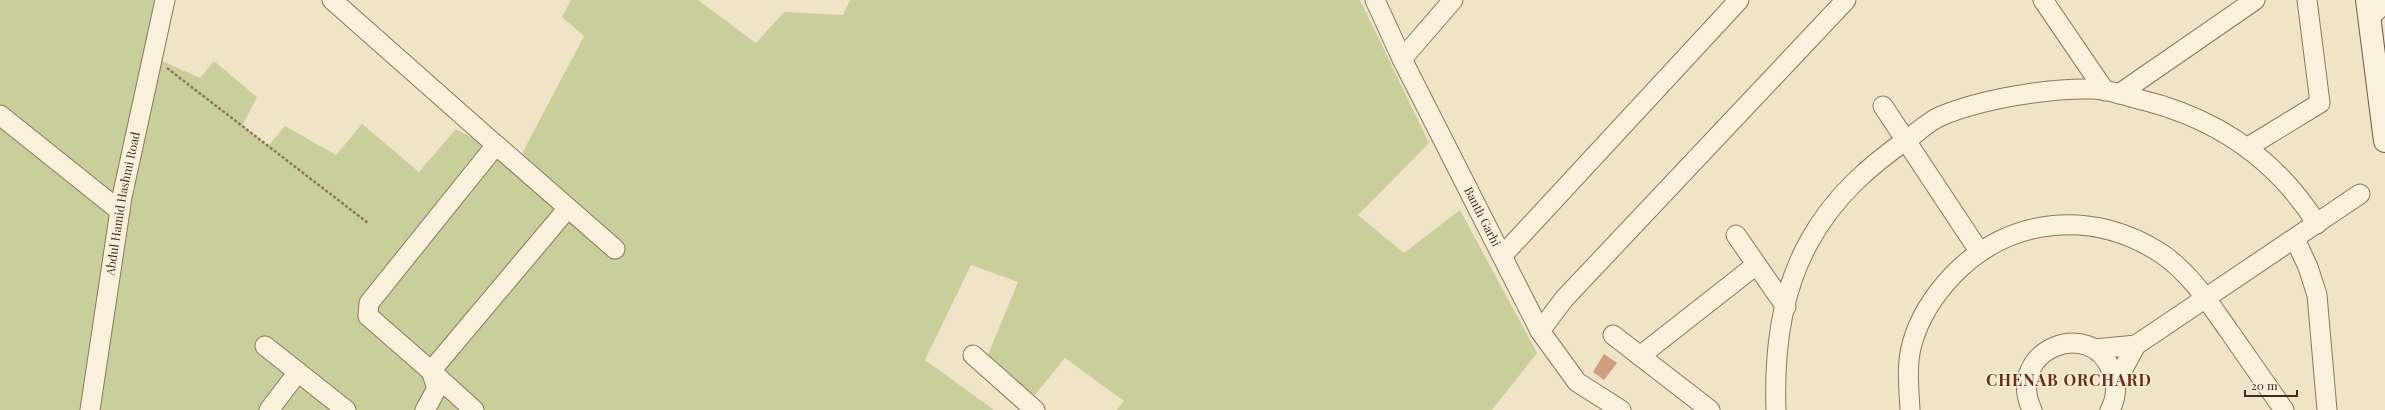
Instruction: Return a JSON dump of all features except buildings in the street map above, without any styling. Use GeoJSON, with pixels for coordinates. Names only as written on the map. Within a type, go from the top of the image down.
{"type":"FeatureCollection","features":[{"type":"Feature","properties":{"kind":"street","name":"Abdul Hamid Hashmi Road"},"geometry":{"type":"LineString","coordinates":[[90,410],[120,211],[165,0]]}},
{"type":"Feature","properties":{"kind":"street"},"geometry":{"type":"LineString","coordinates":[[332,0],[615,249]]}},
{"type":"Feature","properties":{"kind":"street","name":"Banth Garhi"},"geometry":{"type":"LineString","coordinates":[[1375,0],[1402,60],[1540,331],[1577,382],[1610,407]]}},
{"type":"Feature","properties":{"kind":"street"},"geometry":{"type":"LineString","coordinates":[[1402,60],[1453,0]]}},
{"type":"Feature","properties":{"kind":"street"},"geometry":{"type":"LineString","coordinates":[[1502,256],[1739,0]]}},
{"type":"Feature","properties":{"kind":"street"},"geometry":{"type":"LineString","coordinates":[[1540,331],[1564,299],[1846,0]]}},
{"type":"Feature","properties":{"kind":"street"},"geometry":{"type":"LineString","coordinates":[[2043,0],[2112,92]]}},
{"type":"Feature","properties":{"kind":"street"},"geometry":{"type":"LineString","coordinates":[[2112,92],[2256,0]]}},
{"type":"Feature","properties":{"kind":"street"},"geometry":{"type":"LineString","coordinates":[[2248,147],[2320,103],[2307,0]]}},
{"type":"Feature","properties":{"kind":"street"},"geometry":{"type":"LineString","coordinates":[[2385,2],[2368,10],[2385,141]]}},
{"type":"Feature","properties":{"kind":"street"},"geometry":{"type":"LineString","coordinates":[[1776,410],[1775,381],[1779,335],[1791,282],[1808,243],[1824,216],[1847,188],[1877,160],[1940,116],[2012,97],[2093,89],[2170,106],[2212,125],[2248,147],[2301,199],[2317,224]]}},
{"type":"Feature","properties":{"kind":"street"},"geometry":{"type":"LineString","coordinates":[[1883,106],[1979,251]]}},
{"type":"Feature","properties":{"kind":"street"},"geometry":{"type":"LineString","coordinates":[[0,115],[120,211]]}},
{"type":"Feature","properties":{"kind":"street"},"geometry":{"type":"LineString","coordinates":[[474,410],[368,316],[369,303],[496,145]]}},
{"type":"Feature","properties":{"kind":"street"},"geometry":{"type":"LineString","coordinates":[[2116,382],[2136,345],[2360,194]]}},
{"type":"Feature","properties":{"kind":"street"},"geometry":{"type":"LineString","coordinates":[[431,371],[568,208]]}},
{"type":"Feature","properties":{"kind":"street"},"geometry":{"type":"LineString","coordinates":[[1910,410],[1908,374],[1912,344],[1924,315],[1938,291],[1979,251],[2019,231],[2052,225],[2091,226],[2127,236],[2162,254],[2189,276],[2284,410]]}},
{"type":"Feature","properties":{"kind":"street"},"geometry":{"type":"LineString","coordinates":[[1736,235],[1786,307]]}},
{"type":"Feature","properties":{"kind":"street"},"geometry":{"type":"LineString","coordinates":[[2295,239],[2308,267],[2317,295],[2327,410]]}},
{"type":"Feature","properties":{"kind":"street"},"geometry":{"type":"LineString","coordinates":[[1640,356],[1756,265]]}},
{"type":"Feature","properties":{"kind":"street"},"geometry":{"type":"LineString","coordinates":[[1613,335],[1710,410]]}},
{"type":"Feature","properties":{"kind":"street"},"geometry":{"type":"LineString","coordinates":[[2026,407],[2026,382],[2032,365],[2044,352],[2060,344],[2078,343],[2095,349],[2136,345]]}},
{"type":"Feature","properties":{"kind":"street"},"geometry":{"type":"LineString","coordinates":[[265,346],[346,410]]}},
{"type":"Feature","properties":{"kind":"street"},"geometry":{"type":"LineString","coordinates":[[2095,349],[2109,363],[2116,382],[2115,400],[2110,410]]}},
{"type":"Feature","properties":{"kind":"street"},"geometry":{"type":"LineString","coordinates":[[974,355],[1034,410]]}},
{"type":"Feature","properties":{"kind":"street"},"geometry":{"type":"LineString","coordinates":[[425,410],[437,388],[431,371]]}},
{"type":"Feature","properties":{"kind":"street"},"geometry":{"type":"LineString","coordinates":[[269,410],[298,372]]}},
{"type":"Feature","properties":{"kind":"path"},"geometry":{"type":"LineString","coordinates":[[153,57],[368,222]]}},
{"type":"Feature","properties":{"kind":"green space"},"geometry":{"type":"Polygon","coordinates":[[[0,0],[165,0],[153,57],[200,78],[214,61],[257,97],[242,126],[268,146],[285,126],[336,155],[362,124],[419,172],[456,129],[517,163],[584,36],[562,17],[571,0],[698,0],[756,43],[784,12],[843,15],[850,0],[1360,0],[1429,143],[1358,215],[1404,253],[1460,210],[1537,353],[1492,410],[1117,410],[1124,401],[1065,358],[1035,395],[984,364],[1018,282],[971,265],[925,360],[994,410],[0,410],[0,0]]]}},
{"type":"Feature","properties":{"kind":"district","name":"CHENAB ORCHARD"},"geometry":{"type":"Point","coordinates":[2069,380]}}]}
